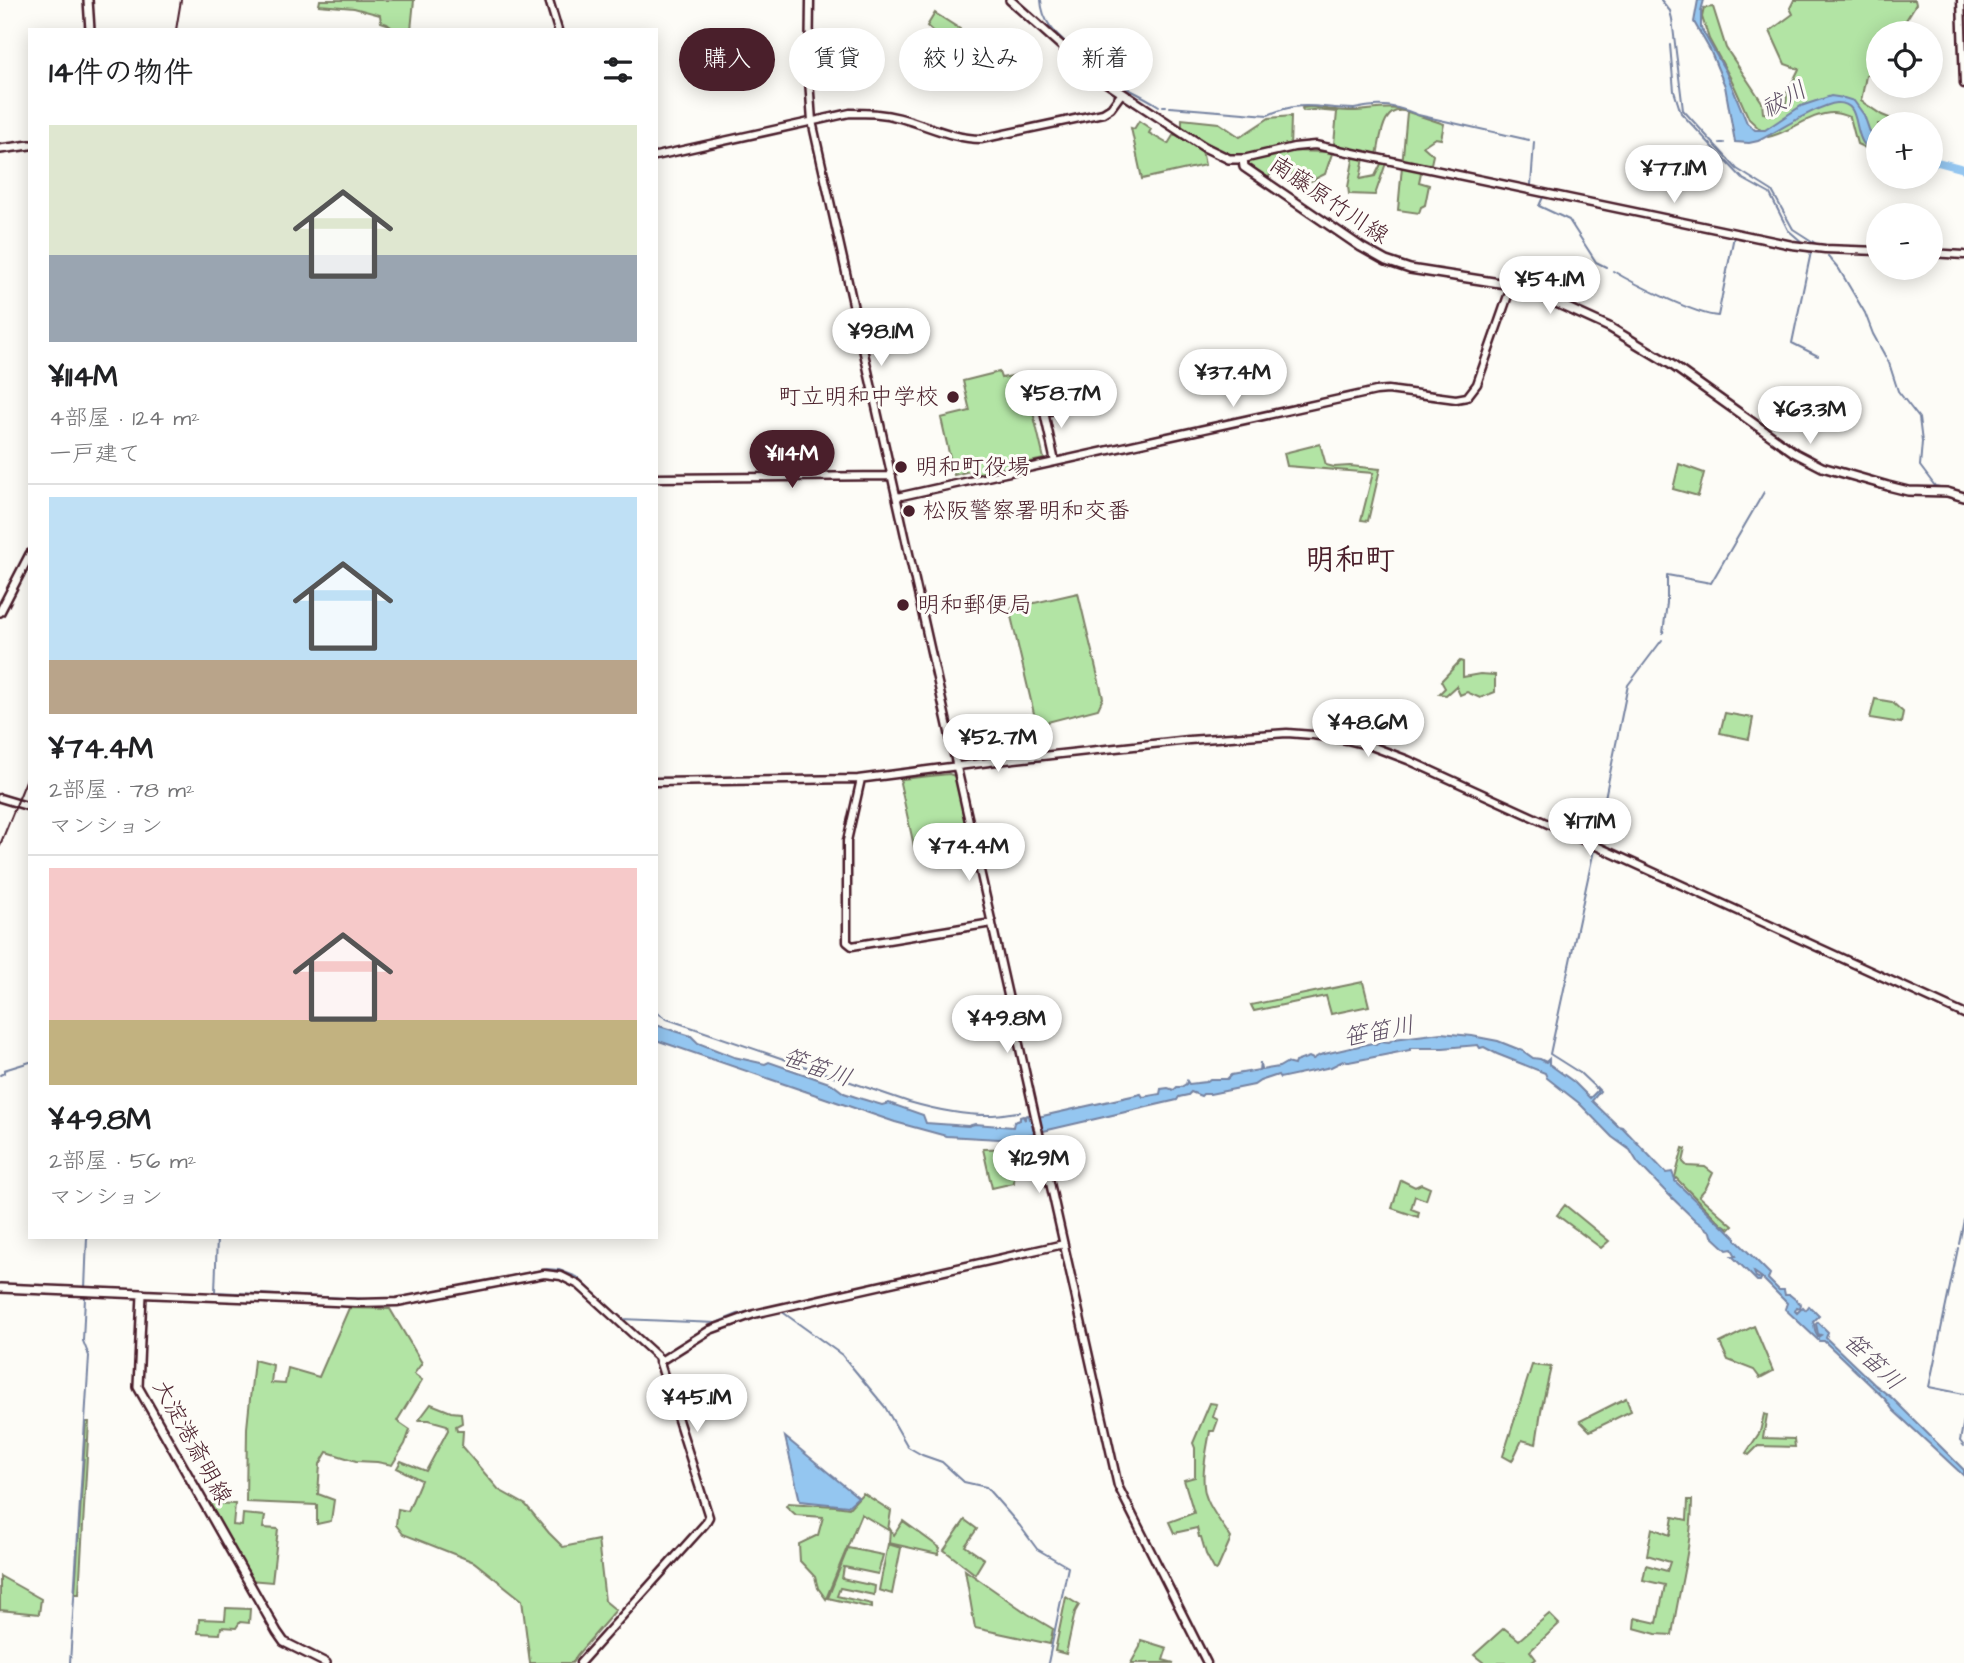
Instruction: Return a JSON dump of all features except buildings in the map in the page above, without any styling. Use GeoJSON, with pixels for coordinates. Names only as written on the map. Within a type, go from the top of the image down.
{"type":"FeatureCollection","features":[{"type":"Feature","properties":{"kind":"main road"},"geometry":{"type":"LineString","coordinates":[[88,0],[90,28]]}},
{"type":"Feature","properties":{"kind":"main road","name":"南藤原竹川線"},"geometry":{"type":"LineString","coordinates":[[1010,0],[1083,65],[1122,93],[1204,147],[1229,159],[1243,159],[1244,167],[1361,247],[1386,261],[1410,269],[1512,284],[1609,327],[1651,352],[1812,463],[1908,491],[1947,492],[1964,497]]}},
{"type":"Feature","properties":{"kind":"main road"},"geometry":{"type":"LineString","coordinates":[[0,149],[28,145]]}},
{"type":"Feature","properties":{"kind":"main road"},"geometry":{"type":"LineString","coordinates":[[0,612],[28,557]]}},
{"type":"Feature","properties":{"kind":"main road"},"geometry":{"type":"LineString","coordinates":[[0,1287],[142,1294]]}},
{"type":"Feature","properties":{"kind":"main road","name":"大淀港斎明線"},"geometry":{"type":"LineString","coordinates":[[142,1294],[138,1387],[276,1632],[284,1642],[326,1663]]}},
{"type":"Feature","properties":{"kind":"street"},"geometry":{"type":"LineString","coordinates":[[549,0],[557,28]]}},
{"type":"Feature","properties":{"kind":"street"},"geometry":{"type":"LineString","coordinates":[[810,0],[809,80],[812,121],[1118,1486],[1207,1663]]}},
{"type":"Feature","properties":{"kind":"street"},"geometry":{"type":"LineString","coordinates":[[1961,0],[1964,84]]}},
{"type":"Feature","properties":{"kind":"street"},"geometry":{"type":"LineString","coordinates":[[658,156],[850,113],[876,113],[962,137],[981,139],[1102,114],[1111,108],[1122,93]]}},
{"type":"Feature","properties":{"kind":"street"},"geometry":{"type":"LineString","coordinates":[[1243,159],[1315,145],[1792,245],[1866,251]]}},
{"type":"Feature","properties":{"kind":"street"},"geometry":{"type":"LineString","coordinates":[[1943,254],[1964,255]]}},
{"type":"Feature","properties":{"kind":"street"},"geometry":{"type":"LineString","coordinates":[[897,497],[1376,391],[1388,390],[1456,399],[1467,397],[1478,384],[1512,284]]}},
{"type":"Feature","properties":{"kind":"street"},"geometry":{"type":"LineString","coordinates":[[1055,462],[1045,412],[1077,405]]}},
{"type":"Feature","properties":{"kind":"street"},"geometry":{"type":"LineString","coordinates":[[658,478],[892,476]]}},
{"type":"Feature","properties":{"kind":"street"},"geometry":{"type":"LineString","coordinates":[[658,782],[861,779],[1189,740],[1255,735],[1300,734],[1348,740],[1408,760],[1964,1014]]}},
{"type":"Feature","properties":{"kind":"street"},"geometry":{"type":"LineString","coordinates":[[861,779],[847,841],[847,942],[852,946],[992,923]]}},
{"type":"Feature","properties":{"kind":"street"},"geometry":{"type":"LineString","coordinates":[[0,798],[28,806]]}},
{"type":"Feature","properties":{"kind":"street"},"geometry":{"type":"LineString","coordinates":[[659,1362],[710,1330],[738,1319],[1064,1244]]}},
{"type":"Feature","properties":{"kind":"street"},"geometry":{"type":"LineString","coordinates":[[142,1294],[358,1303],[397,1302],[535,1275],[556,1275],[582,1287],[658,1357],[708,1520],[580,1663]]}},
{"type":"Feature","properties":{"kind":"green space"},"geometry":{"type":"Polygon","coordinates":[[[320,0],[414,0],[411,28],[392,28],[381,22],[380,15],[354,8],[319,5],[320,0]]]}},
{"type":"Feature","properties":{"kind":"green space"},"geometry":{"type":"Polygon","coordinates":[[[1794,0],[1915,0],[1916,4],[1905,21],[1866,21],[1866,76],[1861,101],[1878,112],[1866,112],[1866,148],[1857,144],[1850,117],[1840,114],[1816,116],[1768,137],[1749,119],[1709,39],[1702,17],[1704,8],[1713,7],[1726,48],[1762,102],[1763,113],[1772,115],[1786,103],[1787,93],[1799,69],[1785,64],[1770,31],[1793,14],[1790,8],[1794,0]]]}},
{"type":"Feature","properties":{"kind":"green space"},"geometry":{"type":"Polygon","coordinates":[[[935,13],[958,28],[929,28],[927,26],[935,13]]]}},
{"type":"Feature","properties":{"kind":"green space"},"geometry":{"type":"Polygon","coordinates":[[[1302,108],[1347,111],[1399,109],[1444,124],[1441,139],[1435,138],[1423,146],[1433,155],[1431,164],[1423,163],[1419,182],[1429,185],[1425,205],[1419,213],[1398,210],[1407,112],[1392,113],[1388,118],[1384,124],[1377,155],[1365,153],[1360,179],[1375,176],[1382,162],[1386,163],[1375,195],[1349,194],[1355,150],[1335,145],[1325,174],[1309,182],[1275,168],[1268,178],[1240,157],[1227,154],[1182,128],[1182,119],[1219,123],[1240,137],[1269,118],[1291,116],[1290,151],[1331,152],[1337,112],[1303,111],[1302,108]]]}},
{"type":"Feature","properties":{"kind":"green space"},"geometry":{"type":"Polygon","coordinates":[[[1139,121],[1151,129],[1149,133],[1168,144],[1174,134],[1202,150],[1205,165],[1142,179],[1131,128],[1134,129],[1139,121]]]}},
{"type":"Feature","properties":{"kind":"green space"},"geometry":{"type":"Polygon","coordinates":[[[999,372],[1001,378],[1024,374],[1044,459],[971,475],[970,471],[954,475],[941,418],[970,411],[963,381],[999,372]]]}},
{"type":"Feature","properties":{"kind":"green space"},"geometry":{"type":"Polygon","coordinates":[[[1320,444],[1326,465],[1380,469],[1368,521],[1361,520],[1373,473],[1287,466],[1284,453],[1320,444]]]}},
{"type":"Feature","properties":{"kind":"green space"},"geometry":{"type":"Polygon","coordinates":[[[1679,464],[1704,473],[1698,496],[1673,489],[1679,464]]]}},
{"type":"Feature","properties":{"kind":"green space"},"geometry":{"type":"Polygon","coordinates":[[[1078,593],[1103,698],[1098,709],[1040,724],[1036,722],[1010,612],[1012,608],[1078,593]]]}},
{"type":"Feature","properties":{"kind":"green space"},"geometry":{"type":"Polygon","coordinates":[[[1460,661],[1463,662],[1463,677],[1495,675],[1495,692],[1480,698],[1467,692],[1460,695],[1456,686],[1446,695],[1439,694],[1445,688],[1441,681],[1460,661]]]}},
{"type":"Feature","properties":{"kind":"green space"},"geometry":{"type":"Polygon","coordinates":[[[1875,699],[1892,702],[1903,712],[1901,723],[1870,718],[1875,699]]]}},
{"type":"Feature","properties":{"kind":"green space"},"geometry":{"type":"Polygon","coordinates":[[[1725,713],[1753,718],[1749,739],[1720,733],[1725,713]]]}},
{"type":"Feature","properties":{"kind":"green space"},"geometry":{"type":"Polygon","coordinates":[[[949,774],[955,776],[968,834],[914,846],[900,783],[902,779],[949,774]]]}},
{"type":"Feature","properties":{"kind":"green space"},"geometry":{"type":"Polygon","coordinates":[[[1363,982],[1369,1006],[1331,1014],[1326,996],[1254,1011],[1251,1005],[1363,982]]]}},
{"type":"Feature","properties":{"kind":"green space"},"geometry":{"type":"Polygon","coordinates":[[[1023,1148],[1025,1162],[1015,1168],[1014,1183],[992,1188],[983,1149],[1023,1148]]]}},
{"type":"Feature","properties":{"kind":"green space"},"geometry":{"type":"Polygon","coordinates":[[[1683,1148],[1686,1149],[1683,1162],[1687,1166],[1705,1167],[1713,1173],[1699,1196],[1733,1226],[1730,1229],[1723,1226],[1675,1177],[1683,1148]]]}},
{"type":"Feature","properties":{"kind":"green space"},"geometry":{"type":"Polygon","coordinates":[[[1401,1180],[1415,1187],[1421,1184],[1430,1188],[1426,1200],[1415,1196],[1411,1209],[1419,1212],[1418,1217],[1392,1208],[1401,1180]]]}},
{"type":"Feature","properties":{"kind":"green space"},"geometry":{"type":"Polygon","coordinates":[[[1565,1205],[1609,1241],[1601,1248],[1557,1215],[1565,1205]]]}},
{"type":"Feature","properties":{"kind":"green space"},"geometry":{"type":"Polygon","coordinates":[[[349,1308],[390,1309],[422,1363],[414,1374],[422,1380],[397,1421],[410,1430],[405,1444],[392,1465],[356,1461],[327,1452],[320,1464],[318,1494],[334,1500],[331,1521],[317,1524],[317,1505],[246,1502],[247,1428],[254,1360],[273,1365],[271,1383],[285,1384],[288,1368],[319,1377],[349,1308]]]}},
{"type":"Feature","properties":{"kind":"green space"},"geometry":{"type":"Polygon","coordinates":[[[1754,1326],[1773,1371],[1760,1378],[1754,1370],[1728,1360],[1720,1343],[1754,1326]]]}},
{"type":"Feature","properties":{"kind":"green space"},"geometry":{"type":"Polygon","coordinates":[[[1532,1365],[1551,1367],[1536,1444],[1522,1440],[1512,1461],[1503,1456],[1532,1365]]]}},
{"type":"Feature","properties":{"kind":"green space"},"geometry":{"type":"Polygon","coordinates":[[[1626,1398],[1631,1411],[1590,1431],[1580,1421],[1626,1398]]]}},
{"type":"Feature","properties":{"kind":"green space"},"geometry":{"type":"Polygon","coordinates":[[[1210,1403],[1217,1404],[1213,1417],[1218,1420],[1214,1431],[1210,1431],[1204,1465],[1205,1492],[1212,1509],[1231,1538],[1217,1570],[1206,1554],[1197,1528],[1174,1533],[1169,1522],[1194,1513],[1184,1480],[1195,1477],[1193,1443],[1210,1403]]]}},
{"type":"Feature","properties":{"kind":"green space"},"geometry":{"type":"Polygon","coordinates":[[[431,1404],[461,1413],[462,1423],[456,1426],[457,1431],[463,1431],[462,1447],[499,1490],[526,1505],[563,1547],[598,1540],[605,1601],[616,1610],[572,1663],[530,1663],[522,1600],[474,1562],[403,1534],[396,1525],[398,1509],[408,1511],[421,1480],[397,1468],[401,1461],[426,1471],[448,1430],[447,1425],[419,1420],[431,1404]]]}},
{"type":"Feature","properties":{"kind":"green space"},"geometry":{"type":"Polygon","coordinates":[[[1764,1414],[1767,1415],[1763,1438],[1794,1439],[1795,1447],[1758,1446],[1749,1455],[1746,1453],[1760,1432],[1764,1414]]]}},
{"type":"Feature","properties":{"kind":"green space"},"geometry":{"type":"Polygon","coordinates":[[[86,1422],[89,1422],[79,1594],[75,1594],[86,1422]]]}},
{"type":"Feature","properties":{"kind":"green space"},"geometry":{"type":"Polygon","coordinates":[[[863,1493],[891,1511],[888,1530],[861,1514],[826,1599],[818,1588],[815,1577],[800,1561],[799,1544],[818,1535],[823,1517],[796,1515],[786,1506],[788,1503],[849,1508],[863,1493]]]}},
{"type":"Feature","properties":{"kind":"green space"},"geometry":{"type":"Polygon","coordinates":[[[1688,1500],[1692,1500],[1690,1534],[1672,1635],[1634,1628],[1635,1618],[1657,1623],[1665,1585],[1643,1580],[1646,1565],[1667,1571],[1670,1562],[1647,1555],[1652,1528],[1670,1535],[1673,1517],[1687,1520],[1688,1500]]]}},
{"type":"Feature","properties":{"kind":"green space"},"geometry":{"type":"Polygon","coordinates":[[[206,1503],[235,1504],[233,1525],[242,1526],[243,1514],[265,1516],[263,1528],[278,1529],[272,1582],[249,1580],[206,1503]]]}},
{"type":"Feature","properties":{"kind":"green space"},"geometry":{"type":"Polygon","coordinates":[[[965,1520],[977,1529],[965,1546],[984,1559],[975,1574],[944,1550],[965,1520]]]}},
{"type":"Feature","properties":{"kind":"green space"},"geometry":{"type":"Polygon","coordinates":[[[903,1521],[940,1548],[938,1554],[889,1543],[890,1529],[894,1535],[903,1521]]]}},
{"type":"Feature","properties":{"kind":"green space"},"geometry":{"type":"Polygon","coordinates":[[[888,1544],[901,1548],[892,1594],[879,1590],[888,1544]]]}},
{"type":"Feature","properties":{"kind":"green space"},"geometry":{"type":"Polygon","coordinates":[[[848,1548],[883,1555],[878,1574],[844,1567],[842,1579],[875,1586],[874,1595],[840,1588],[837,1596],[872,1604],[872,1608],[828,1598],[848,1548]]]}},
{"type":"Feature","properties":{"kind":"green space"},"geometry":{"type":"Polygon","coordinates":[[[965,1570],[1053,1629],[1050,1644],[975,1628],[965,1570]]]}},
{"type":"Feature","properties":{"kind":"green space"},"geometry":{"type":"Polygon","coordinates":[[[0,1576],[41,1599],[39,1614],[0,1610],[0,1576]]]}},
{"type":"Feature","properties":{"kind":"green space"},"geometry":{"type":"Polygon","coordinates":[[[1066,1597],[1079,1605],[1066,1654],[1055,1651],[1066,1597]]]}},
{"type":"Feature","properties":{"kind":"green space"},"geometry":{"type":"Polygon","coordinates":[[[226,1608],[250,1609],[249,1623],[240,1622],[236,1628],[221,1627],[220,1634],[198,1633],[199,1619],[225,1620],[226,1608]]]}},
{"type":"Feature","properties":{"kind":"green space"},"geometry":{"type":"Polygon","coordinates":[[[1549,1614],[1559,1624],[1530,1651],[1536,1659],[1531,1663],[1484,1663],[1474,1655],[1504,1628],[1519,1640],[1549,1614]]]}},
{"type":"Feature","properties":{"kind":"green space"},"geometry":{"type":"Polygon","coordinates":[[[1141,1640],[1167,1648],[1163,1660],[1174,1663],[1131,1663],[1141,1640]]]}},
{"type":"Feature","properties":{"kind":"water"},"geometry":{"type":"Polygon","coordinates":[[[1698,0],[1704,0],[1701,28],[1726,72],[1747,123],[1755,130],[1765,130],[1801,106],[1831,96],[1854,101],[1864,115],[1866,147],[1862,142],[1852,109],[1846,104],[1837,103],[1809,113],[1758,141],[1735,142],[1725,86],[1710,50],[1694,22],[1698,0]]]}},
{"type":"Feature","properties":{"kind":"water"},"geometry":{"type":"Polygon","coordinates":[[[658,1026],[691,1036],[698,1043],[734,1057],[765,1064],[769,1062],[832,1084],[844,1093],[882,1105],[889,1103],[923,1115],[926,1123],[1013,1127],[1014,1122],[1023,1116],[1025,1120],[1028,1115],[1029,1119],[1141,1094],[1143,1097],[1160,1094],[1161,1089],[1174,1090],[1187,1081],[1189,1084],[1210,1079],[1227,1079],[1231,1075],[1259,1070],[1260,1062],[1261,1070],[1286,1063],[1294,1065],[1295,1062],[1309,1057],[1313,1059],[1380,1041],[1389,1042],[1394,1039],[1441,1033],[1498,1041],[1533,1058],[1546,1062],[1549,1059],[1549,1064],[1574,1082],[1590,1098],[1597,1088],[1600,1091],[1592,1101],[1622,1127],[1666,1173],[1672,1172],[1675,1181],[1724,1226],[1770,1274],[1768,1279],[1779,1290],[1784,1290],[1785,1295],[1790,1295],[1801,1304],[1795,1311],[1797,1313],[1803,1307],[1806,1310],[1809,1306],[1819,1316],[1813,1322],[1818,1337],[1821,1335],[1818,1334],[1818,1322],[1828,1332],[1826,1338],[1892,1398],[1964,1470],[1964,1476],[1824,1341],[1819,1341],[1785,1309],[1787,1303],[1761,1277],[1754,1272],[1756,1277],[1761,1279],[1757,1281],[1732,1256],[1736,1256],[1732,1249],[1727,1250],[1711,1232],[1696,1221],[1638,1163],[1630,1150],[1612,1137],[1579,1103],[1547,1078],[1545,1073],[1478,1045],[1410,1048],[1349,1062],[1345,1060],[1331,1067],[1280,1078],[1278,1075],[1254,1085],[1201,1096],[1191,1092],[1177,1100],[1022,1136],[999,1139],[946,1136],[895,1122],[658,1041],[658,1026]]]}},
{"type":"Feature","properties":{"kind":"water"},"geometry":{"type":"Polygon","coordinates":[[[785,1437],[858,1497],[848,1506],[800,1501],[785,1437]]]}},
{"type":"Feature","properties":{"kind":"waterway"},"geometry":{"type":"LineString","coordinates":[[1041,0],[1047,21],[1057,34]]}},
{"type":"Feature","properties":{"kind":"waterway"},"geometry":{"type":"LineString","coordinates":[[1661,0],[1670,11],[1672,19],[1683,110],[1737,169],[1772,191],[1793,229],[1818,245]]}},
{"type":"Feature","properties":{"kind":"waterway"},"geometry":{"type":"LineString","coordinates":[[1670,45],[1674,91],[1681,113],[1743,179],[1770,194],[1788,230],[1803,243]]}},
{"type":"Feature","properties":{"kind":"waterway"},"geometry":{"type":"LineString","coordinates":[[1132,91],[1159,106]]}},
{"type":"Feature","properties":{"kind":"waterway"},"geometry":{"type":"LineString","coordinates":[[1170,107],[1268,115],[1301,106],[1354,109],[1386,106],[1529,140]]}},
{"type":"Feature","properties":{"kind":"waterway"},"geometry":{"type":"LineString","coordinates":[[1531,185],[1534,142]]}},
{"type":"Feature","properties":{"kind":"waterway","name":"祓川"},"geometry":{"type":"LineString","coordinates":[[1943,163],[1964,169]]}},
{"type":"Feature","properties":{"kind":"waterway"},"geometry":{"type":"LineString","coordinates":[[1540,196],[1543,197],[1539,206],[1569,220],[1596,262],[1606,267]]}},
{"type":"Feature","properties":{"kind":"waterway"},"geometry":{"type":"LineString","coordinates":[[1613,271],[1680,304],[1718,316],[1734,236]]}},
{"type":"Feature","properties":{"kind":"waterway"},"geometry":{"type":"LineString","coordinates":[[1741,238],[1770,244]]}},
{"type":"Feature","properties":{"kind":"waterway"},"geometry":{"type":"LineString","coordinates":[[1797,249],[1811,252],[1792,343],[1818,356]]}},
{"type":"Feature","properties":{"kind":"waterway"},"geometry":{"type":"LineString","coordinates":[[1828,256],[1839,269],[1865,313],[1889,363],[1898,391],[1919,418],[1922,442],[1920,466],[1935,486],[1945,488]]}},
{"type":"Feature","properties":{"kind":"waterway"},"geometry":{"type":"LineString","coordinates":[[1949,488],[1964,493]]}},
{"type":"Feature","properties":{"kind":"waterway"},"geometry":{"type":"LineString","coordinates":[[1663,633],[1667,575],[1711,583],[1764,492]]}},
{"type":"Feature","properties":{"kind":"waterway"},"geometry":{"type":"LineString","coordinates":[[1596,842],[1628,685],[1662,640]]}},
{"type":"Feature","properties":{"kind":"waterway"},"geometry":{"type":"LineString","coordinates":[[1594,850],[1550,1054],[1580,1073],[1598,1090]]}},
{"type":"Feature","properties":{"kind":"waterway","name":"笹笛川"},"geometry":{"type":"LineString","coordinates":[[658,1013],[667,1019],[919,1105],[972,1115],[1020,1112]]}},
{"type":"Feature","properties":{"kind":"waterway"},"geometry":{"type":"LineString","coordinates":[[0,1075],[4,1070],[28,1063]]}},
{"type":"Feature","properties":{"kind":"waterway"},"geometry":{"type":"LineString","coordinates":[[1959,1244],[1964,1220]]}},
{"type":"Feature","properties":{"kind":"waterway"},"geometry":{"type":"LineString","coordinates":[[85,1289],[87,1239]]}},
{"type":"Feature","properties":{"kind":"waterway"},"geometry":{"type":"LineString","coordinates":[[217,1239],[215,1292],[400,1298],[547,1269],[559,1270],[577,1277],[622,1319],[716,1323],[738,1314],[773,1306]]}},
{"type":"Feature","properties":{"kind":"waterway"},"geometry":{"type":"LineString","coordinates":[[1958,1248],[1929,1387],[1964,1394]]}},
{"type":"Feature","properties":{"kind":"waterway"},"geometry":{"type":"LineString","coordinates":[[70,1663],[89,1356],[83,1341],[85,1297]]}},
{"type":"Feature","properties":{"kind":"waterway"},"geometry":{"type":"LineString","coordinates":[[781,1311],[842,1355],[885,1407],[908,1447],[942,1462],[964,1482],[986,1487],[1037,1549],[1068,1567],[1048,1663]]}},
{"type":"Feature","properties":{"kind":"waterway"},"geometry":{"type":"LineString","coordinates":[[1964,1420],[1960,1441],[1964,1446]]}},
{"type":"Feature","properties":{"kind":"railway"},"geometry":{"type":"LineString","coordinates":[[176,28],[181,0]]}},
{"type":"Feature","properties":{"kind":"railway"},"geometry":{"type":"LineString","coordinates":[[0,845],[28,776]]}},
{"type":"Feature","properties":{"kind":"place","name":"町立明和中学校"},"geometry":{"type":"Point","coordinates":[953,397]}},
{"type":"Feature","properties":{"kind":"place","name":"明和町役場"},"geometry":{"type":"Point","coordinates":[901,467]}},
{"type":"Feature","properties":{"kind":"place","name":"松阪警察署明和交番"},"geometry":{"type":"Point","coordinates":[909,511]}},
{"type":"Feature","properties":{"kind":"place","name":"明和郵便局"},"geometry":{"type":"Point","coordinates":[903,605]}},
{"type":"Feature","properties":{"kind":"district","name":"明和町"},"geometry":{"type":"Point","coordinates":[1350,560]}}]}
